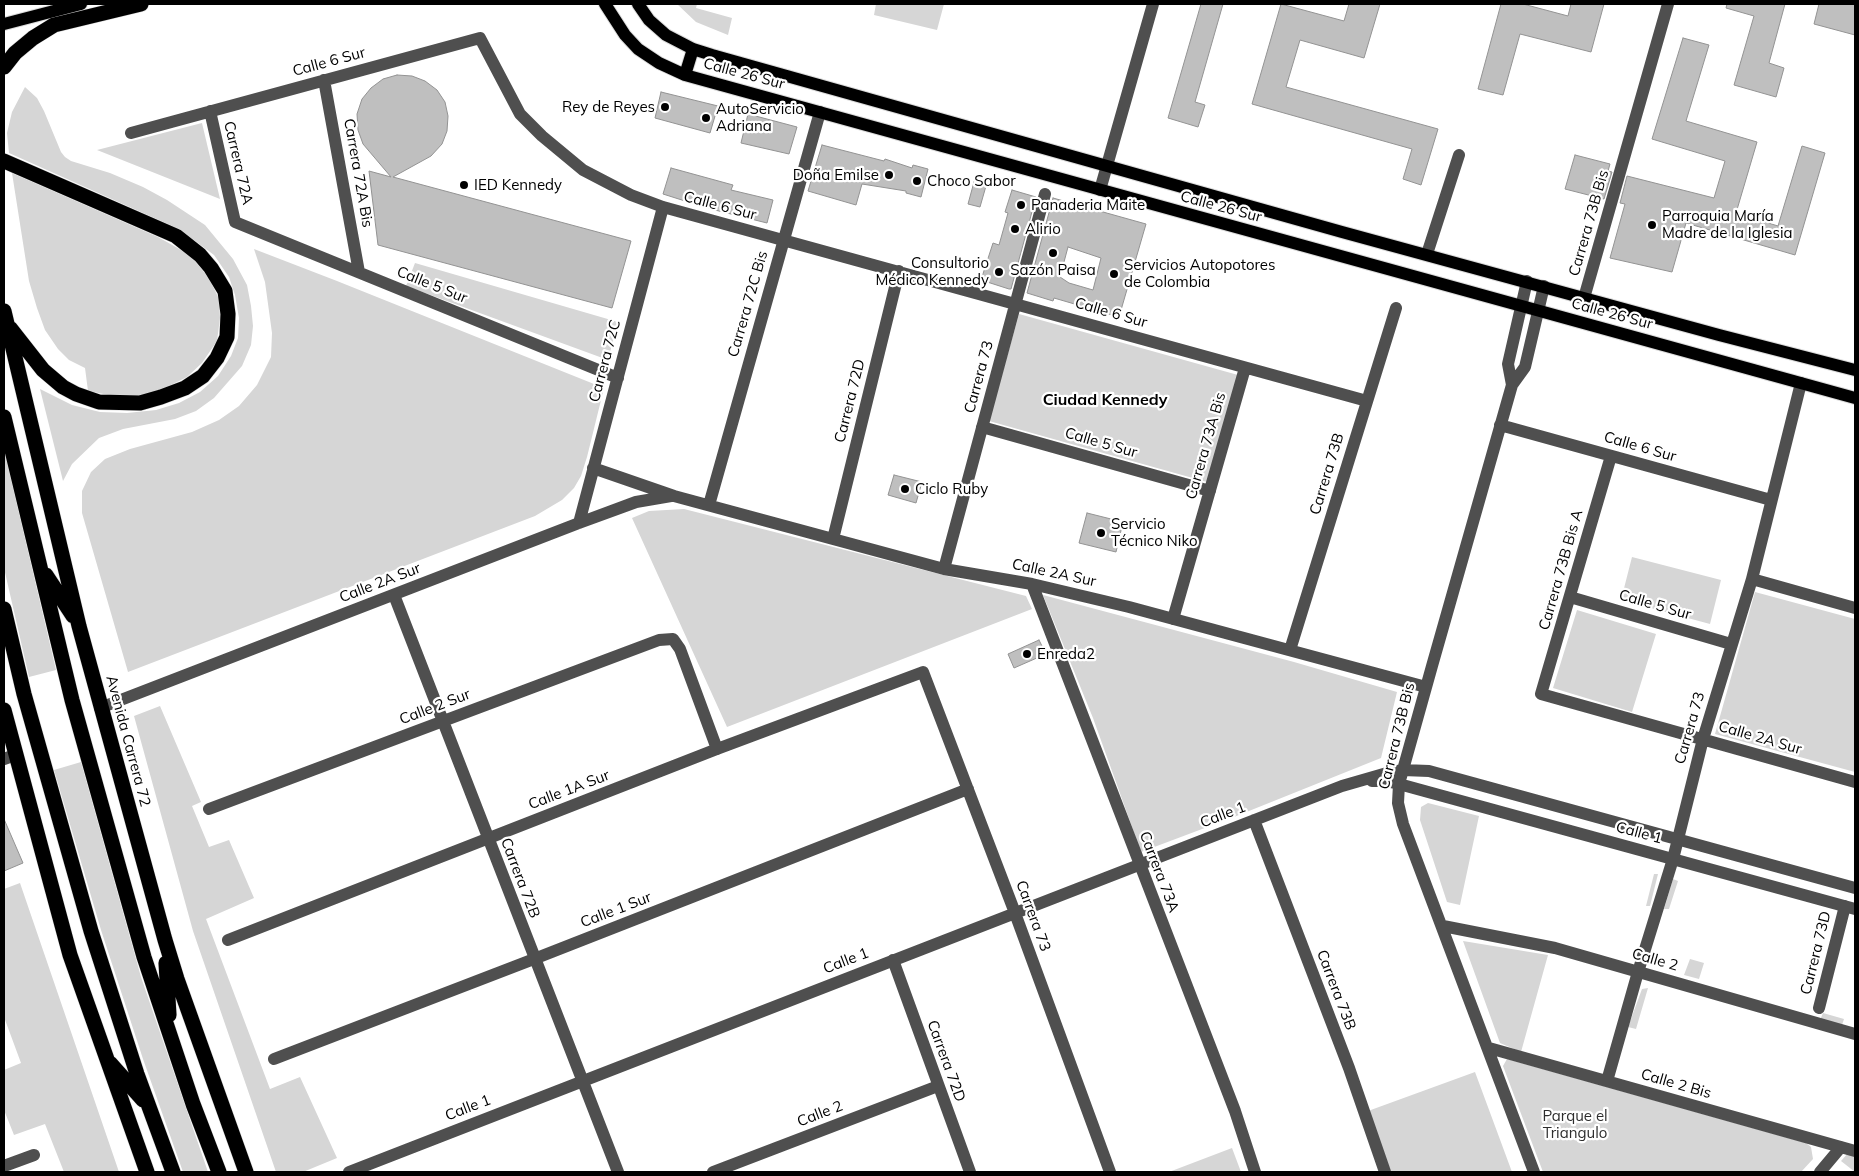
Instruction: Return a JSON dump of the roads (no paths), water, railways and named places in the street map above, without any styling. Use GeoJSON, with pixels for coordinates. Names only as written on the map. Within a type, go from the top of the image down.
{"type":"FeatureCollection","features":[{"type":"Feature","properties":{"kind":"highway"},"geometry":{"type":"LineString","coordinates":[[4,67],[33,38],[54,25],[141,4]]}},
{"type":"Feature","properties":{"kind":"highway"},"geometry":{"type":"LineString","coordinates":[[4,161],[156,226],[189,244],[211,268],[224,291],[228,314],[227,337],[216,358],[203,376],[185,388],[161,397],[140,402],[119,403],[99,402],[76,394],[63,386],[42,370],[5,317]]}},
{"type":"Feature","properties":{"kind":"highway","name":"Avenida Carrera 72"},"geometry":{"type":"LineString","coordinates":[[5,317],[100,708],[165,940],[177,979],[246,1172]]}},
{"type":"Feature","properties":{"kind":"highway"},"geometry":{"type":"LineString","coordinates":[[4,417],[72,700],[144,958],[169,1034],[219,1172]]}},
{"type":"Feature","properties":{"kind":"highway"},"geometry":{"type":"LineString","coordinates":[[40,565],[79,626]]}},
{"type":"Feature","properties":{"kind":"highway"},"geometry":{"type":"LineString","coordinates":[[4,609],[24,694],[88,922],[112,1001],[173,1172]]}},
{"type":"Feature","properties":{"kind":"highway"},"geometry":{"type":"LineString","coordinates":[[4,710],[9,757],[67,947],[147,1172]]}},
{"type":"Feature","properties":{"kind":"highway"},"geometry":{"type":"LineString","coordinates":[[165,940],[169,1034]]}},
{"type":"Feature","properties":{"kind":"highway"},"geometry":{"type":"LineString","coordinates":[[106,1058],[148,1105]]}},
{"type":"Feature","properties":{"kind":"main road"},"geometry":{"type":"LineString","coordinates":[[4,24],[81,4]]}},
{"type":"Feature","properties":{"kind":"main road","name":"Calle 26 Sur"},"geometry":{"type":"LineString","coordinates":[[605,4],[624,35],[638,49],[659,63],[685,75],[1855,398]]}},
{"type":"Feature","properties":{"kind":"main road","name":"Calle 26 Sur"},"geometry":{"type":"LineString","coordinates":[[638,4],[649,20],[666,35],[693,48],[1106,166],[1584,298],[1855,370]]}},
{"type":"Feature","properties":{"kind":"main road"},"geometry":{"type":"LineString","coordinates":[[685,75],[693,48]]}},
{"type":"Feature","properties":{"kind":"street"},"geometry":{"type":"LineString","coordinates":[[1100,190],[1153,4]]}},
{"type":"Feature","properties":{"kind":"street","name":"Carrera 73B Bis"},"geometry":{"type":"LineString","coordinates":[[1584,298],[1668,4]]}},
{"type":"Feature","properties":{"kind":"street","name":"Calle 6 Sur"},"geometry":{"type":"LineString","coordinates":[[130,133],[480,38],[520,114],[566,157],[602,181],[631,195],[663,207],[1367,401]]}},
{"type":"Feature","properties":{"kind":"street","name":"Carrera 72A Bis"},"geometry":{"type":"LineString","coordinates":[[324,80],[359,272]]}},
{"type":"Feature","properties":{"kind":"street","name":"Carrera 72A"},"geometry":{"type":"LineString","coordinates":[[210,111],[235,222]]}},
{"type":"Feature","properties":{"kind":"street","name":"Carrera 72C Bis"},"geometry":{"type":"LineString","coordinates":[[709,505],[820,112]]}},
{"type":"Feature","properties":{"kind":"street"},"geometry":{"type":"LineString","coordinates":[[1428,254],[1459,155]]}},
{"type":"Feature","properties":{"kind":"street","name":"Carrera 73"},"geometry":{"type":"LineString","coordinates":[[944,569],[1045,194]]}},
{"type":"Feature","properties":{"kind":"street","name":"Carrera 72C"},"geometry":{"type":"LineString","coordinates":[[579,523],[663,207]]}},
{"type":"Feature","properties":{"kind":"street","name":"Calle 5 Sur"},"geometry":{"type":"LineString","coordinates":[[235,222],[618,378]]}},
{"type":"Feature","properties":{"kind":"street","name":"Carrera 72D"},"geometry":{"type":"LineString","coordinates":[[833,539],[899,271]]}},
{"type":"Feature","properties":{"kind":"street","name":"Carrera 73B Bis"},"geometry":{"type":"LineString","coordinates":[[1512,385],[1508,364],[1523,306],[1527,281]]}},
{"type":"Feature","properties":{"kind":"street","name":"Carrera 73B Bis"},"geometry":{"type":"LineString","coordinates":[[1534,1172],[1402,819],[1398,803],[1399,784],[1426,687],[1512,385],[1525,366],[1544,286]]}},
{"type":"Feature","properties":{"kind":"street","name":"Carrera 73B"},"geometry":{"type":"LineString","coordinates":[[1290,650],[1396,308]]}},
{"type":"Feature","properties":{"kind":"street","name":"Carrera 73A Bis"},"geometry":{"type":"LineString","coordinates":[[1173,619],[1245,368]]}},
{"type":"Feature","properties":{"kind":"street","name":"Carrera 73"},"geometry":{"type":"LineString","coordinates":[[1608,1082],[1638,972],[1672,859],[1703,739],[1752,579],[1801,383]]}},
{"type":"Feature","properties":{"kind":"street","name":"Calle 6 Sur"},"geometry":{"type":"LineString","coordinates":[[1500,425],[1771,500]]}},
{"type":"Feature","properties":{"kind":"street","name":"Calle 5 Sur"},"geometry":{"type":"LineString","coordinates":[[982,427],[1210,491]]}},
{"type":"Feature","properties":{"kind":"street","name":"Carrera 73B Bis A"},"geometry":{"type":"LineString","coordinates":[[1541,694],[1612,456]]}},
{"type":"Feature","properties":{"kind":"street","name":"Calle 2A Sur"},"geometry":{"type":"LineString","coordinates":[[594,468],[674,496],[944,569],[1032,584],[1173,619],[1426,687]]}},
{"type":"Feature","properties":{"kind":"street","name":"Calle 2A Sur"},"geometry":{"type":"LineString","coordinates":[[100,708],[579,523],[636,502],[674,496]]}},
{"type":"Feature","properties":{"kind":"street"},"geometry":{"type":"LineString","coordinates":[[1752,579],[1855,608]]}},
{"type":"Feature","properties":{"kind":"street","name":"Carrera 73A"},"geometry":{"type":"LineString","coordinates":[[1032,584],[1235,1111],[1256,1172]]}},
{"type":"Feature","properties":{"kind":"street","name":"Carrera 72B"},"geometry":{"type":"LineString","coordinates":[[394,595],[618,1172]]}},
{"type":"Feature","properties":{"kind":"street","name":"Calle 5 Sur"},"geometry":{"type":"LineString","coordinates":[[1570,597],[1731,644]]}},
{"type":"Feature","properties":{"kind":"street","name":"Calle 2 Sur"},"geometry":{"type":"LineString","coordinates":[[209,809],[659,640],[673,639],[680,649],[717,749]]}},
{"type":"Feature","properties":{"kind":"street","name":"Carrera 73"},"geometry":{"type":"LineString","coordinates":[[924,672],[1110,1172]]}},
{"type":"Feature","properties":{"kind":"street","name":"Calle 1A Sur"},"geometry":{"type":"LineString","coordinates":[[228,940],[717,749],[924,672]]}},
{"type":"Feature","properties":{"kind":"street","name":"Calle 2A Sur"},"geometry":{"type":"LineString","coordinates":[[1541,694],[1855,782]]}},
{"type":"Feature","properties":{"kind":"street","name":"Calle 1"},"geometry":{"type":"LineString","coordinates":[[349,1172],[1354,781],[1403,770],[1429,771],[1855,887]]}},
{"type":"Feature","properties":{"kind":"street","name":"Calle 1"},"geometry":{"type":"LineString","coordinates":[[1354,781],[1386,781],[1399,784],[1850,908]]}},
{"type":"Feature","properties":{"kind":"street","name":"Calle 1 Sur"},"geometry":{"type":"LineString","coordinates":[[274,1059],[968,789]]}},
{"type":"Feature","properties":{"kind":"street","name":"Carrera 73B"},"geometry":{"type":"LineString","coordinates":[[1254,820],[1345,1059],[1385,1172]]}},
{"type":"Feature","properties":{"kind":"street","name":"Carrera 73D"},"geometry":{"type":"LineString","coordinates":[[1819,1008],[1850,908]]}},
{"type":"Feature","properties":{"kind":"street","name":"Calle 2"},"geometry":{"type":"LineString","coordinates":[[1443,926],[1554,948],[1855,1034]]}},
{"type":"Feature","properties":{"kind":"street","name":"Carrera 72D"},"geometry":{"type":"LineString","coordinates":[[893,960],[970,1172]]}},
{"type":"Feature","properties":{"kind":"street","name":"Calle 2 Bis"},"geometry":{"type":"LineString","coordinates":[[1489,1048],[1855,1151]]}},
{"type":"Feature","properties":{"kind":"street","name":"Calle 2"},"geometry":{"type":"LineString","coordinates":[[713,1172],[938,1086]]}},
{"type":"Feature","properties":{"kind":"street"},"geometry":{"type":"LineString","coordinates":[[1820,1172],[1842,1147]]}},
{"type":"Feature","properties":{"kind":"street"},"geometry":{"type":"LineString","coordinates":[[4,1166],[34,1155]]}},
{"type":"Feature","properties":{"kind":"place","name":"Rey de Reyes"},"geometry":{"type":"Point","coordinates":[665,107]}},
{"type":"Feature","properties":{"kind":"place","name":"AutoServicio Adriana"},"geometry":{"type":"Point","coordinates":[706,118]}},
{"type":"Feature","properties":{"kind":"place","name":"Doña Emilse"},"geometry":{"type":"Point","coordinates":[889,175]}},
{"type":"Feature","properties":{"kind":"place","name":"Choco Sabor"},"geometry":{"type":"Point","coordinates":[917,181]}},
{"type":"Feature","properties":{"kind":"place","name":"IED Kennedy"},"geometry":{"type":"Point","coordinates":[464,185]}},
{"type":"Feature","properties":{"kind":"place","name":"Panaderia Maite"},"geometry":{"type":"Point","coordinates":[1021,205]}},
{"type":"Feature","properties":{"kind":"place","name":"Parroquia María Madre de la Iglesia"},"geometry":{"type":"Point","coordinates":[1652,225]}},
{"type":"Feature","properties":{"kind":"place","name":"Alirio"},"geometry":{"type":"Point","coordinates":[1015,229]}},
{"type":"Feature","properties":{"kind":"place","name":"Sazón Paisa"},"geometry":{"type":"Point","coordinates":[1053,253]}},
{"type":"Feature","properties":{"kind":"place","name":"Consultorio Médico Kennedy"},"geometry":{"type":"Point","coordinates":[999,272]}},
{"type":"Feature","properties":{"kind":"place","name":"Servicios Autopotores de Colombia"},"geometry":{"type":"Point","coordinates":[1114,274]}},
{"type":"Feature","properties":{"kind":"place","name":"Ciclo Ruby"},"geometry":{"type":"Point","coordinates":[905,489]}},
{"type":"Feature","properties":{"kind":"place","name":"Servicio Técnico Niko"},"geometry":{"type":"Point","coordinates":[1101,533]}},
{"type":"Feature","properties":{"kind":"place","name":"Enreda2"},"geometry":{"type":"Point","coordinates":[1027,654]}},
{"type":"Feature","properties":{"kind":"district","name":"Ciudad Kennedy"},"geometry":{"type":"Point","coordinates":[1105,400]}},
{"type":"Feature","properties":{"kind":"park label","name":"Parque el Triangulo"},"geometry":{"type":"Point","coordinates":[1575,1124]}}]}
